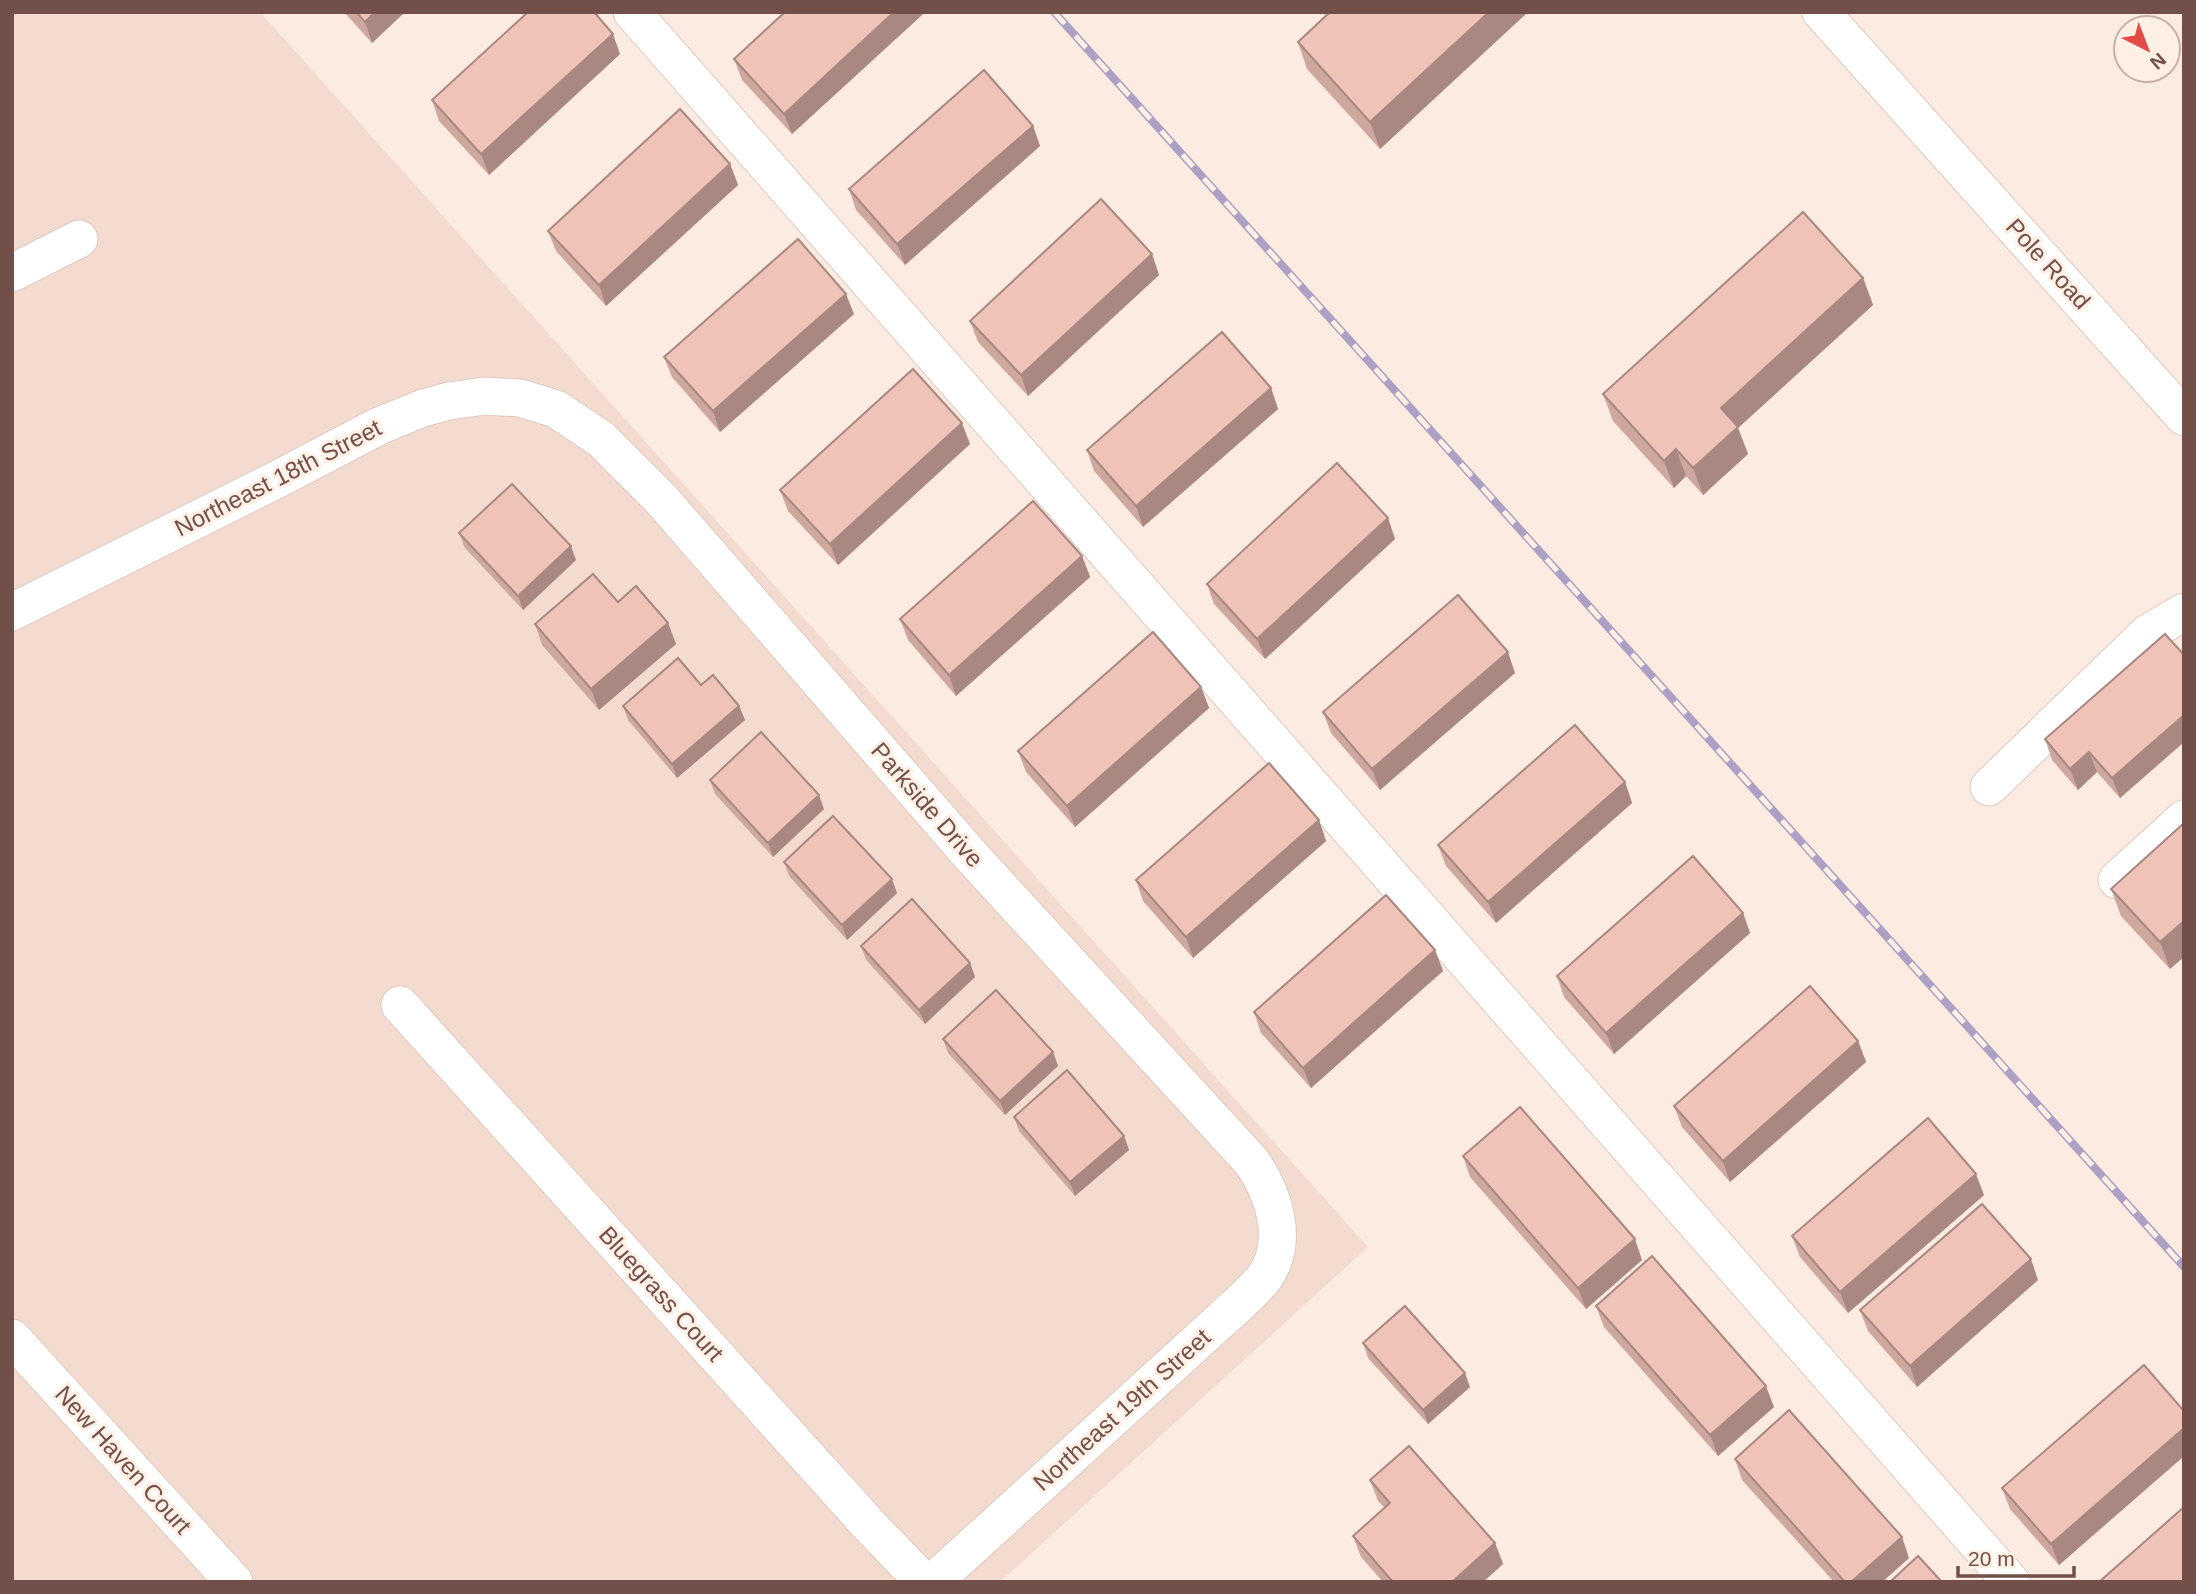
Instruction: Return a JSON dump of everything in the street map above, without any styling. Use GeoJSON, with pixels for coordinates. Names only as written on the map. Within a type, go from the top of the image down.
{"type":"FeatureCollection","features":[{"type":"Feature","properties":{"kind":"street"},"geometry":{"type":"LineString","coordinates":[[632,12],[2011,1582]]}},
{"type":"Feature","properties":{"kind":"street","name":"Pole Road"},"geometry":{"type":"LineString","coordinates":[[1821,12],[2184,416]]}},
{"type":"Feature","properties":{"kind":"street"},"geometry":{"type":"LineString","coordinates":[[12,273],[79,239]]}},
{"type":"Feature","properties":{"kind":"street","name":"Northeast 18th Street"},"geometry":{"type":"LineString","coordinates":[[12,612],[379,426],[423,408],[485,396],[520,398],[556,409]]}},
{"type":"Feature","properties":{"kind":"street","name":"Parkside Drive"},"geometry":{"type":"LineString","coordinates":[[556,409],[601,439],[661,499],[972,857],[1251,1161],[1263,1178],[1277,1219]]}},
{"type":"Feature","properties":{"kind":"street"},"geometry":{"type":"LineString","coordinates":[[1989,787],[2148,634],[2184,612]]}},
{"type":"Feature","properties":{"kind":"street"},"geometry":{"type":"LineString","coordinates":[[2117,880],[2184,819]]}},
{"type":"Feature","properties":{"kind":"street","name":"Bluegrass Court"},"geometry":{"type":"LineString","coordinates":[[400,1005],[923,1582]]}},
{"type":"Feature","properties":{"kind":"street","name":"Northeast 19th Street"},"geometry":{"type":"LineString","coordinates":[[933,1582],[1221,1320],[1264,1277],[1275,1255],[1277,1219]]}},
{"type":"Feature","properties":{"kind":"street","name":"New Haven Court"},"geometry":{"type":"LineString","coordinates":[[12,1338],[234,1582]]}},
{"type":"Feature","properties":{"kind":"shaded area"},"geometry":{"type":"Polygon","coordinates":[[[12,12],[260,12],[1368,1247],[1000,1582],[12,1582],[12,12]]]}},
{"type":"Feature","properties":{"kind":"building"},"geometry":{"type":"Polygon","coordinates":[[[356,12],[375,12],[365,22],[356,12]]]}},
{"type":"Feature","properties":{"kind":"building"},"geometry":{"type":"Polygon","coordinates":[[[528,12],[594,12],[613,34],[481,154],[432,100],[528,12]]]}},
{"type":"Feature","properties":{"kind":"building"},"geometry":{"type":"Polygon","coordinates":[[[785,12],[894,12],[784,114],[734,59],[785,12]]]}},
{"type":"Feature","properties":{"kind":"building"},"geometry":{"type":"Polygon","coordinates":[[[1330,12],[1489,12],[1370,122],[1298,42],[1330,12]]]}},
{"type":"Feature","properties":{"kind":"building"},"geometry":{"type":"Polygon","coordinates":[[[984,70],[1033,126],[897,244],[849,189],[984,70]]]}},
{"type":"Feature","properties":{"kind":"building"},"geometry":{"type":"Polygon","coordinates":[[[680,109],[730,164],[599,285],[548,231],[680,109]]]}},
{"type":"Feature","properties":{"kind":"building"},"geometry":{"type":"Polygon","coordinates":[[[1101,199],[1152,254],[1021,375],[970,321],[1101,199]]]}},
{"type":"Feature","properties":{"kind":"building"},"geometry":{"type":"Polygon","coordinates":[[[1803,212],[1863,278],[1721,408],[1738,427],[1693,468],[1676,449],[1664,461],[1603,394],[1803,212]]]}},
{"type":"Feature","properties":{"kind":"building"},"geometry":{"type":"Polygon","coordinates":[[[798,239],[846,294],[713,411],[664,357],[798,239]]]}},
{"type":"Feature","properties":{"kind":"building"},"geometry":{"type":"Polygon","coordinates":[[[1222,332],[1271,388],[1136,506],[1087,450],[1222,332]]]}},
{"type":"Feature","properties":{"kind":"building"},"geometry":{"type":"Polygon","coordinates":[[[913,369],[962,423],[830,544],[780,490],[913,369]]]}},
{"type":"Feature","properties":{"kind":"building"},"geometry":{"type":"Polygon","coordinates":[[[1337,463],[1388,518],[1257,639],[1207,584],[1337,463]]]}},
{"type":"Feature","properties":{"kind":"building"},"geometry":{"type":"Polygon","coordinates":[[[512,484],[571,546],[518,596],[459,533],[512,484]]]}},
{"type":"Feature","properties":{"kind":"building"},"geometry":{"type":"Polygon","coordinates":[[[1033,501],[1082,556],[949,675],[900,619],[1033,501]]]}},
{"type":"Feature","properties":{"kind":"building"},"geometry":{"type":"Polygon","coordinates":[[[593,574],[618,602],[636,586],[668,623],[591,689],[535,624],[593,574]]]}},
{"type":"Feature","properties":{"kind":"building"},"geometry":{"type":"Polygon","coordinates":[[[1458,595],[1508,652],[1372,769],[1323,712],[1458,595]]]}},
{"type":"Feature","properties":{"kind":"building"},"geometry":{"type":"Polygon","coordinates":[[[1153,632],[1201,687],[1067,806],[1018,751],[1153,632]]]}},
{"type":"Feature","properties":{"kind":"building"},"geometry":{"type":"Polygon","coordinates":[[[2165,634],[2184,655],[2184,715],[2112,778],[2089,752],[2070,769],[2045,739],[2165,634]]]}},
{"type":"Feature","properties":{"kind":"building"},"geometry":{"type":"Polygon","coordinates":[[[678,658],[701,685],[713,675],[739,706],[672,764],[623,706],[678,658]]]}},
{"type":"Feature","properties":{"kind":"building"},"geometry":{"type":"Polygon","coordinates":[[[1575,725],[1625,782],[1488,902],[1438,845],[1575,725]]]}},
{"type":"Feature","properties":{"kind":"building"},"geometry":{"type":"Polygon","coordinates":[[[761,732],[819,795],[768,843],[710,780],[761,732]]]}},
{"type":"Feature","properties":{"kind":"building"},"geometry":{"type":"Polygon","coordinates":[[[1269,763],[1319,820],[1186,937],[1136,880],[1269,763]]]}},
{"type":"Feature","properties":{"kind":"building"},"geometry":{"type":"Polygon","coordinates":[[[833,816],[892,879],[842,925],[784,862],[833,816]]]}},
{"type":"Feature","properties":{"kind":"building"},"geometry":{"type":"Polygon","coordinates":[[[2184,823],[2184,921],[2160,942],[2111,889],[2184,823]]]}},
{"type":"Feature","properties":{"kind":"building"},"geometry":{"type":"Polygon","coordinates":[[[1693,856],[1743,913],[1606,1033],[1557,976],[1693,856]]]}},
{"type":"Feature","properties":{"kind":"building"},"geometry":{"type":"Polygon","coordinates":[[[1386,895],[1435,950],[1303,1068],[1254,1012],[1386,895]]]}},
{"type":"Feature","properties":{"kind":"building"},"geometry":{"type":"Polygon","coordinates":[[[912,899],[970,963],[919,1010],[861,946],[912,899]]]}},
{"type":"Feature","properties":{"kind":"building"},"geometry":{"type":"Polygon","coordinates":[[[1810,986],[1858,1041],[1723,1161],[1674,1106],[1810,986]]]}},
{"type":"Feature","properties":{"kind":"building"},"geometry":{"type":"Polygon","coordinates":[[[996,990],[1053,1052],[1000,1101],[943,1039],[996,990]]]}},
{"type":"Feature","properties":{"kind":"building"},"geometry":{"type":"Polygon","coordinates":[[[1067,1070],[1124,1136],[1070,1182],[1014,1117],[1067,1070]]]}},
{"type":"Feature","properties":{"kind":"building"},"geometry":{"type":"Polygon","coordinates":[[[1520,1107],[1635,1239],[1578,1288],[1463,1156],[1520,1107]]]}},
{"type":"Feature","properties":{"kind":"building"},"geometry":{"type":"Polygon","coordinates":[[[1928,1118],[1976,1174],[1840,1292],[1792,1236],[1928,1118]]]}},
{"type":"Feature","properties":{"kind":"building"},"geometry":{"type":"Polygon","coordinates":[[[1982,1204],[2031,1259],[1910,1366],[1860,1310],[1982,1204]]]}},
{"type":"Feature","properties":{"kind":"building"},"geometry":{"type":"Polygon","coordinates":[[[1652,1256],[1766,1386],[1710,1435],[1596,1306],[1652,1256]]]}},
{"type":"Feature","properties":{"kind":"building"},"geometry":{"type":"Polygon","coordinates":[[[1405,1306],[1465,1373],[1423,1410],[1363,1343],[1405,1306]]]}},
{"type":"Feature","properties":{"kind":"building"},"geometry":{"type":"Polygon","coordinates":[[[2144,1365],[2184,1411],[2184,1428],[2051,1544],[2002,1488],[2144,1365]]]}},
{"type":"Feature","properties":{"kind":"building"},"geometry":{"type":"Polygon","coordinates":[[[1789,1410],[1902,1537],[1851,1582],[1845,1582],[1735,1459],[1789,1410]]]}},
{"type":"Feature","properties":{"kind":"building"},"geometry":{"type":"Polygon","coordinates":[[[1409,1446],[1495,1543],[1452,1582],[1393,1582],[1353,1536],[1390,1503],[1370,1480],[1409,1446]]]}},
{"type":"Feature","properties":{"kind":"building"},"geometry":{"type":"Polygon","coordinates":[[[2184,1507],[2184,1582],[2099,1582],[2184,1507]]]}},
{"type":"Feature","properties":{"kind":"building"},"geometry":{"type":"Polygon","coordinates":[[[1918,1556],[1942,1582],[1890,1582],[1918,1556]]]}},
{"type":"Feature","properties":{"kind":"railway"},"geometry":{"type":"LineString","coordinates":[[1054,12],[2184,1267]]}}]}
